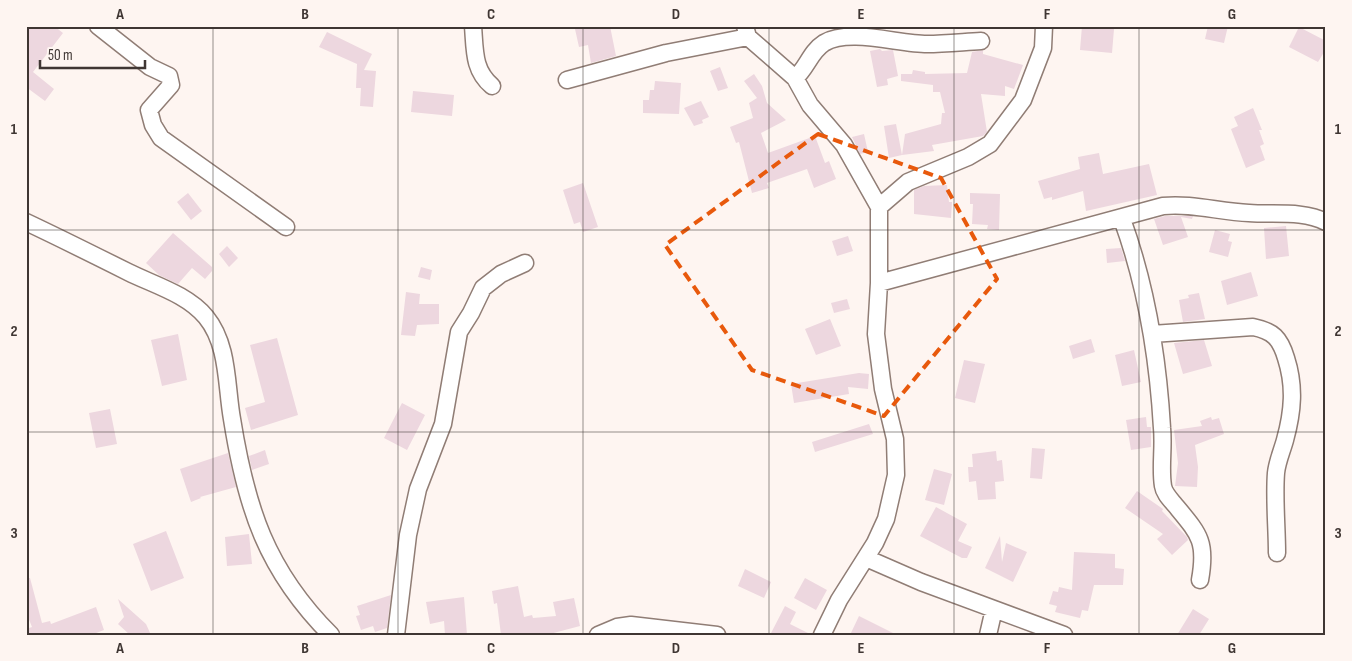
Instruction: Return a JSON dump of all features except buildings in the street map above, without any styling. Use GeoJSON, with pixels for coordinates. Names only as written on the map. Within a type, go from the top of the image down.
{"type":"FeatureCollection","features":[{"type":"Feature","properties":{"kind":"street"},"geometry":{"type":"LineString","coordinates":[[98,26],[150,67],[169,76],[171,85],[149,110],[153,125],[161,138],[286,227]]}},
{"type":"Feature","properties":{"kind":"street"},"geometry":{"type":"LineString","coordinates":[[473,26],[476,66],[482,78],[492,86]]}},
{"type":"Feature","properties":{"kind":"street"},"geometry":{"type":"LineString","coordinates":[[879,207],[908,182],[968,157],[990,144],[1023,100],[1043,48],[1044,26]]}},
{"type":"Feature","properties":{"kind":"street"},"geometry":{"type":"LineString","coordinates":[[567,80],[747,32],[795,78],[810,105],[848,152],[879,207],[879,283],[876,334],[883,389],[895,439],[896,475],[886,519],[875,544],[838,600],[822,635]]}},
{"type":"Feature","properties":{"kind":"street"},"geometry":{"type":"LineString","coordinates":[[795,78],[804,70],[814,51],[825,43],[838,38],[926,44],[980,41]]}},
{"type":"Feature","properties":{"kind":"street"},"geometry":{"type":"LineString","coordinates":[[879,283],[1002,248],[1122,219],[1153,208],[1178,205],[1247,213],[1291,214],[1326,222]]}},
{"type":"Feature","properties":{"kind":"street"},"geometry":{"type":"LineString","coordinates":[[1122,219],[1133,249],[1152,334],[1162,428],[1163,486],[1168,496],[1194,528],[1201,542],[1204,557],[1200,580]]}},
{"type":"Feature","properties":{"kind":"street"},"geometry":{"type":"LineString","coordinates":[[26,222],[162,287],[194,305],[206,318],[216,332],[223,354],[238,462],[249,505],[259,532],[292,591],[330,635]]}},
{"type":"Feature","properties":{"kind":"street"},"geometry":{"type":"LineString","coordinates":[[396,635],[408,535],[418,489],[443,424],[459,332],[483,288],[501,274],[525,263]]}},
{"type":"Feature","properties":{"kind":"street"},"geometry":{"type":"LineString","coordinates":[[1152,334],[1253,327],[1267,330],[1274,335],[1283,348],[1292,376],[1293,399],[1290,421],[1276,475],[1277,553]]}},
{"type":"Feature","properties":{"kind":"street"},"geometry":{"type":"LineString","coordinates":[[866,558],[920,582],[1064,635]]}},
{"type":"Feature","properties":{"kind":"street"},"geometry":{"type":"LineString","coordinates":[[988,635],[994,609]]}},
{"type":"Feature","properties":{"kind":"street"},"geometry":{"type":"LineString","coordinates":[[598,635],[617,627],[631,625],[717,635]]}},
{"type":"Feature","properties":{"kind":"highlighted area"},"geometry":{"type":"Polygon","coordinates":[[[818,134],[941,178],[997,279],[884,416],[752,370],[665,245],[818,134]]]}}]}
